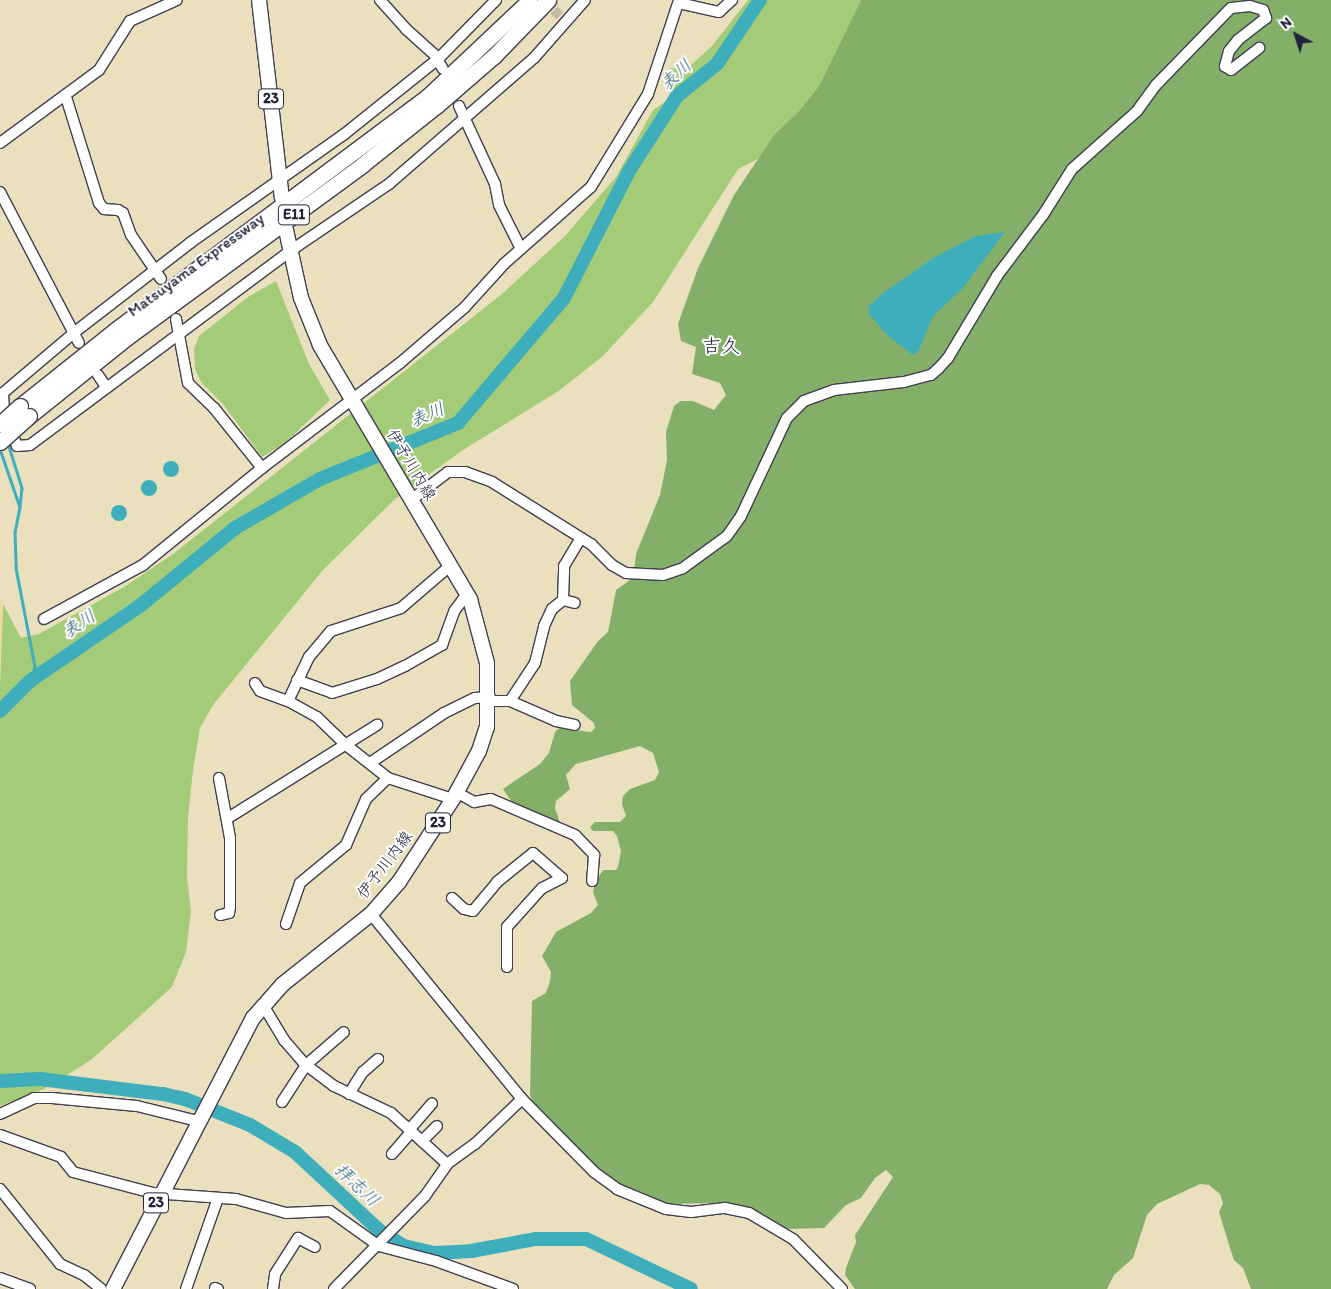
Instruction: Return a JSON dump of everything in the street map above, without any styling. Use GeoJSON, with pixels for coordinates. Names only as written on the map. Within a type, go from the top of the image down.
{"type":"FeatureCollection","features":[{"type":"Feature","properties":{"kind":"highway","name":"Matsuyama Expressway"},"geometry":{"type":"LineString","coordinates":[[0,442],[24,411],[118,328],[428,96],[530,0]]}},
{"type":"Feature","properties":{"kind":"highway","name":"Matsuyama Expressway"},"geometry":{"type":"LineString","coordinates":[[0,424],[24,411],[362,165],[429,112],[494,56],[548,0]]}},
{"type":"Feature","properties":{"kind":"main road","name":"23"},"geometry":{"type":"LineString","coordinates":[[259,0],[282,198]]}},
{"type":"Feature","properties":{"kind":"main road","name":"伊予川内線"},"geometry":{"type":"LineString","coordinates":[[108,1289],[162,1193],[237,1043],[263,1005],[295,973],[371,914],[399,882],[454,795],[482,743],[489,699],[485,649],[468,594],[353,403],[313,330],[290,251],[286,230]]}},
{"type":"Feature","properties":{"kind":"street"},"geometry":{"type":"LineString","coordinates":[[0,142],[66,97],[99,70],[130,21],[177,0]]}},
{"type":"Feature","properties":{"kind":"street"},"geometry":{"type":"LineString","coordinates":[[380,0],[438,59],[443,69]]}},
{"type":"Feature","properties":{"kind":"street"},"geometry":{"type":"LineString","coordinates":[[496,0],[438,59],[281,182],[156,269],[75,332],[3,393],[4,412],[17,446],[30,445],[290,251],[389,184],[467,119],[534,58],[563,18],[585,0]]}},
{"type":"Feature","properties":{"kind":"street"},"geometry":{"type":"LineString","coordinates":[[44,619],[143,565],[262,468],[353,403],[465,307],[521,249],[572,206],[604,169],[648,94],[679,1],[719,12],[732,0]]}},
{"type":"Feature","properties":{"kind":"street"},"geometry":{"type":"LineString","coordinates":[[410,498],[448,472],[466,472],[492,482],[581,538],[612,565],[626,573],[644,576],[663,575],[683,568],[720,544],[741,516],[774,440],[794,410],[809,398],[834,390],[931,375],[948,358],[996,276],[1042,215],[1072,169],[1137,111],[1156,85],[1216,22],[1236,7],[1264,10],[1266,18],[1238,40],[1229,51],[1225,66],[1231,70],[1259,48]]}},
{"type":"Feature","properties":{"kind":"street"},"geometry":{"type":"LineString","coordinates":[[66,97],[100,206],[106,210],[122,212],[134,241],[156,269],[161,279]]}},
{"type":"Feature","properties":{"kind":"street"},"geometry":{"type":"LineString","coordinates":[[459,106],[467,119],[495,184],[499,205],[521,249]]}},
{"type":"Feature","properties":{"kind":"street"},"geometry":{"type":"LineString","coordinates":[[0,192],[75,332],[79,343]]}},
{"type":"Feature","properties":{"kind":"street"},"geometry":{"type":"LineString","coordinates":[[176,318],[188,383],[214,408],[262,468]]}},
{"type":"Feature","properties":{"kind":"street"},"geometry":{"type":"LineString","coordinates":[[98,375],[106,387]]}},
{"type":"Feature","properties":{"kind":"street"},"geometry":{"type":"LineString","coordinates":[[510,700],[536,663],[544,626],[552,609],[563,600],[564,566],[581,538]]}},
{"type":"Feature","properties":{"kind":"street"},"geometry":{"type":"LineString","coordinates":[[288,701],[314,649],[331,631],[401,608],[451,565]]}},
{"type":"Feature","properties":{"kind":"street"},"geometry":{"type":"LineString","coordinates":[[297,680],[332,693],[377,679],[405,666],[442,645],[455,610],[468,594]]}},
{"type":"Feature","properties":{"kind":"street"},"geometry":{"type":"LineString","coordinates":[[563,600],[576,603]]}},
{"type":"Feature","properties":{"kind":"street"},"geometry":{"type":"LineString","coordinates":[[255,683],[260,691],[288,701],[317,717],[346,745],[388,778],[474,802],[491,799],[575,835],[594,855],[592,881]]}},
{"type":"Feature","properties":{"kind":"street"},"geometry":{"type":"LineString","coordinates":[[370,763],[444,713],[475,698],[510,700],[556,721],[575,725]]}},
{"type":"Feature","properties":{"kind":"street"},"geometry":{"type":"LineString","coordinates":[[228,818],[377,725]]}},
{"type":"Feature","properties":{"kind":"street"},"geometry":{"type":"LineString","coordinates":[[219,778],[228,818],[230,907],[229,913],[220,915]]}},
{"type":"Feature","properties":{"kind":"street"},"geometry":{"type":"LineString","coordinates":[[286,924],[300,883],[346,845],[366,800],[388,778]]}},
{"type":"Feature","properties":{"kind":"street"},"geometry":{"type":"LineString","coordinates":[[452,898],[464,909],[473,910],[497,882],[533,853],[562,878],[542,888],[508,927],[507,967]]}},
{"type":"Feature","properties":{"kind":"street"},"geometry":{"type":"LineString","coordinates":[[371,914],[522,1099],[578,1158],[617,1189],[666,1209],[691,1212],[725,1208],[749,1213],[793,1240],[842,1289]]}},
{"type":"Feature","properties":{"kind":"street"},"geometry":{"type":"LineString","coordinates":[[263,1005],[284,1040],[306,1065],[349,1094],[384,1109],[447,1164]]}},
{"type":"Feature","properties":{"kind":"street"},"geometry":{"type":"LineString","coordinates":[[282,1102],[306,1065],[344,1032]]}},
{"type":"Feature","properties":{"kind":"street"},"geometry":{"type":"LineString","coordinates":[[349,1094],[363,1072],[378,1059]]}},
{"type":"Feature","properties":{"kind":"street"},"geometry":{"type":"LineString","coordinates":[[0,1114],[34,1098],[43,1098],[137,1106],[199,1119]]}},
{"type":"Feature","properties":{"kind":"street"},"geometry":{"type":"LineString","coordinates":[[334,1289],[399,1225],[447,1164],[475,1144],[522,1099]]}},
{"type":"Feature","properties":{"kind":"street"},"geometry":{"type":"LineString","coordinates":[[392,1154],[432,1104]]}},
{"type":"Feature","properties":{"kind":"street"},"geometry":{"type":"LineString","coordinates":[[422,1141],[437,1126]]}},
{"type":"Feature","properties":{"kind":"street"},"geometry":{"type":"LineString","coordinates":[[0,1135],[61,1157],[70,1170],[84,1176],[162,1193],[236,1199],[286,1213],[330,1211],[380,1244],[436,1261],[513,1289]]}},
{"type":"Feature","properties":{"kind":"street"},"geometry":{"type":"LineString","coordinates":[[0,1189],[60,1264],[108,1289]]}},
{"type":"Feature","properties":{"kind":"street"},"geometry":{"type":"LineString","coordinates":[[186,1289],[218,1198]]}},
{"type":"Feature","properties":{"kind":"street"},"geometry":{"type":"LineString","coordinates":[[273,1289],[276,1274],[298,1238],[315,1247]]}},
{"type":"Feature","properties":{"kind":"street"},"geometry":{"type":"LineString","coordinates":[[0,1278],[30,1289]]}},
{"type":"Feature","properties":{"kind":"green space"},"geometry":{"type":"Polygon","coordinates":[[[748,0],[861,0],[819,86],[799,111],[774,135],[758,159],[738,169],[653,302],[603,356],[560,390],[463,450],[395,499],[323,570],[213,705],[200,728],[193,770],[188,818],[187,877],[191,911],[186,952],[172,987],[91,1060],[44,1089],[0,1106],[0,682],[3,604],[21,638],[39,634],[124,587],[173,554],[502,294],[565,236],[616,177],[653,110],[668,100],[674,91],[663,82],[670,68],[681,70],[690,66],[712,46],[748,0]]]}},
{"type":"Feature","properties":{"kind":"green space"},"geometry":{"type":"Polygon","coordinates":[[[861,0],[1331,0],[1331,1289],[1251,1289],[1243,1268],[1234,1260],[1230,1248],[1219,1212],[1223,1203],[1220,1194],[1209,1185],[1200,1184],[1157,1204],[1147,1215],[1133,1258],[1114,1275],[1107,1289],[855,1289],[845,1275],[846,1268],[856,1242],[855,1235],[893,1177],[886,1170],[875,1178],[861,1198],[846,1205],[824,1228],[782,1229],[743,1208],[721,1203],[664,1204],[620,1184],[596,1168],[533,1103],[530,1095],[532,1001],[546,993],[551,972],[542,956],[556,932],[591,913],[598,905],[593,892],[595,883],[603,870],[616,870],[618,867],[621,851],[617,836],[613,831],[593,831],[590,827],[595,822],[620,822],[626,816],[622,804],[623,796],[630,789],[655,780],[659,772],[653,753],[640,746],[576,764],[566,775],[570,789],[556,801],[555,808],[560,823],[558,825],[514,805],[503,789],[540,764],[549,753],[555,732],[559,728],[591,732],[595,728],[594,723],[572,705],[570,681],[598,641],[608,632],[616,590],[633,578],[636,554],[660,495],[667,460],[666,432],[674,406],[681,401],[693,401],[714,410],[726,395],[720,383],[692,374],[696,347],[681,341],[678,324],[698,268],[734,195],[774,135],[799,111],[819,86],[861,0]]]}},
{"type":"Feature","properties":{"kind":"green space"},"geometry":{"type":"Polygon","coordinates":[[[276,281],[309,364],[330,400],[285,443],[262,457],[223,404],[201,382],[195,369],[194,349],[199,336],[248,297],[276,281]]]}},
{"type":"Feature","properties":{"kind":"sand"},"geometry":{"type":"Polygon","coordinates":[[[0,594],[3,604],[0,682],[0,594]]]}},
{"type":"Feature","properties":{"kind":"water"},"geometry":{"type":"Polygon","coordinates":[[[1005,232],[962,289],[933,316],[919,350],[913,355],[888,336],[869,314],[869,306],[882,294],[935,257],[976,236],[1005,232]]]}},
{"type":"Feature","properties":{"kind":"water"},"geometry":{"type":"Polygon","coordinates":[[[171,461],[177,463],[179,469],[177,475],[171,477],[165,475],[163,469],[165,463],[171,461]]]}},
{"type":"Feature","properties":{"kind":"water"},"geometry":{"type":"Polygon","coordinates":[[[149,480],[155,482],[157,488],[155,494],[149,496],[143,494],[141,488],[143,482],[149,480]]]}},
{"type":"Feature","properties":{"kind":"water"},"geometry":{"type":"Polygon","coordinates":[[[119,505],[125,507],[127,513],[125,519],[119,521],[113,519],[111,513],[113,507],[119,505]]]}},
{"type":"Feature","properties":{"kind":"waterway","name":"表川"},"geometry":{"type":"LineString","coordinates":[[0,711],[30,681],[141,605],[235,528],[320,479],[458,423],[564,298],[629,171],[677,96],[717,64],[760,0]]}},
{"type":"Feature","properties":{"kind":"waterway"},"geometry":{"type":"LineString","coordinates":[[8,443],[22,488],[20,506]]}},
{"type":"Feature","properties":{"kind":"waterway"},"geometry":{"type":"LineString","coordinates":[[0,449],[20,507],[15,532],[16,568],[35,667],[30,681]]}},
{"type":"Feature","properties":{"kind":"waterway","name":"拝志川"},"geometry":{"type":"LineString","coordinates":[[0,1081],[40,1079],[163,1094],[185,1099],[250,1125],[295,1152],[379,1230],[404,1246],[435,1253],[471,1251],[536,1239],[586,1239],[691,1289]]}},
{"type":"Feature","properties":{"kind":"tunnel"},"geometry":{"type":"LineString","coordinates":[[543,0],[560,16]]}},
{"type":"Feature","properties":{"kind":"district","name":"吉久"},"geometry":{"type":"Point","coordinates":[721,346]}}]}
